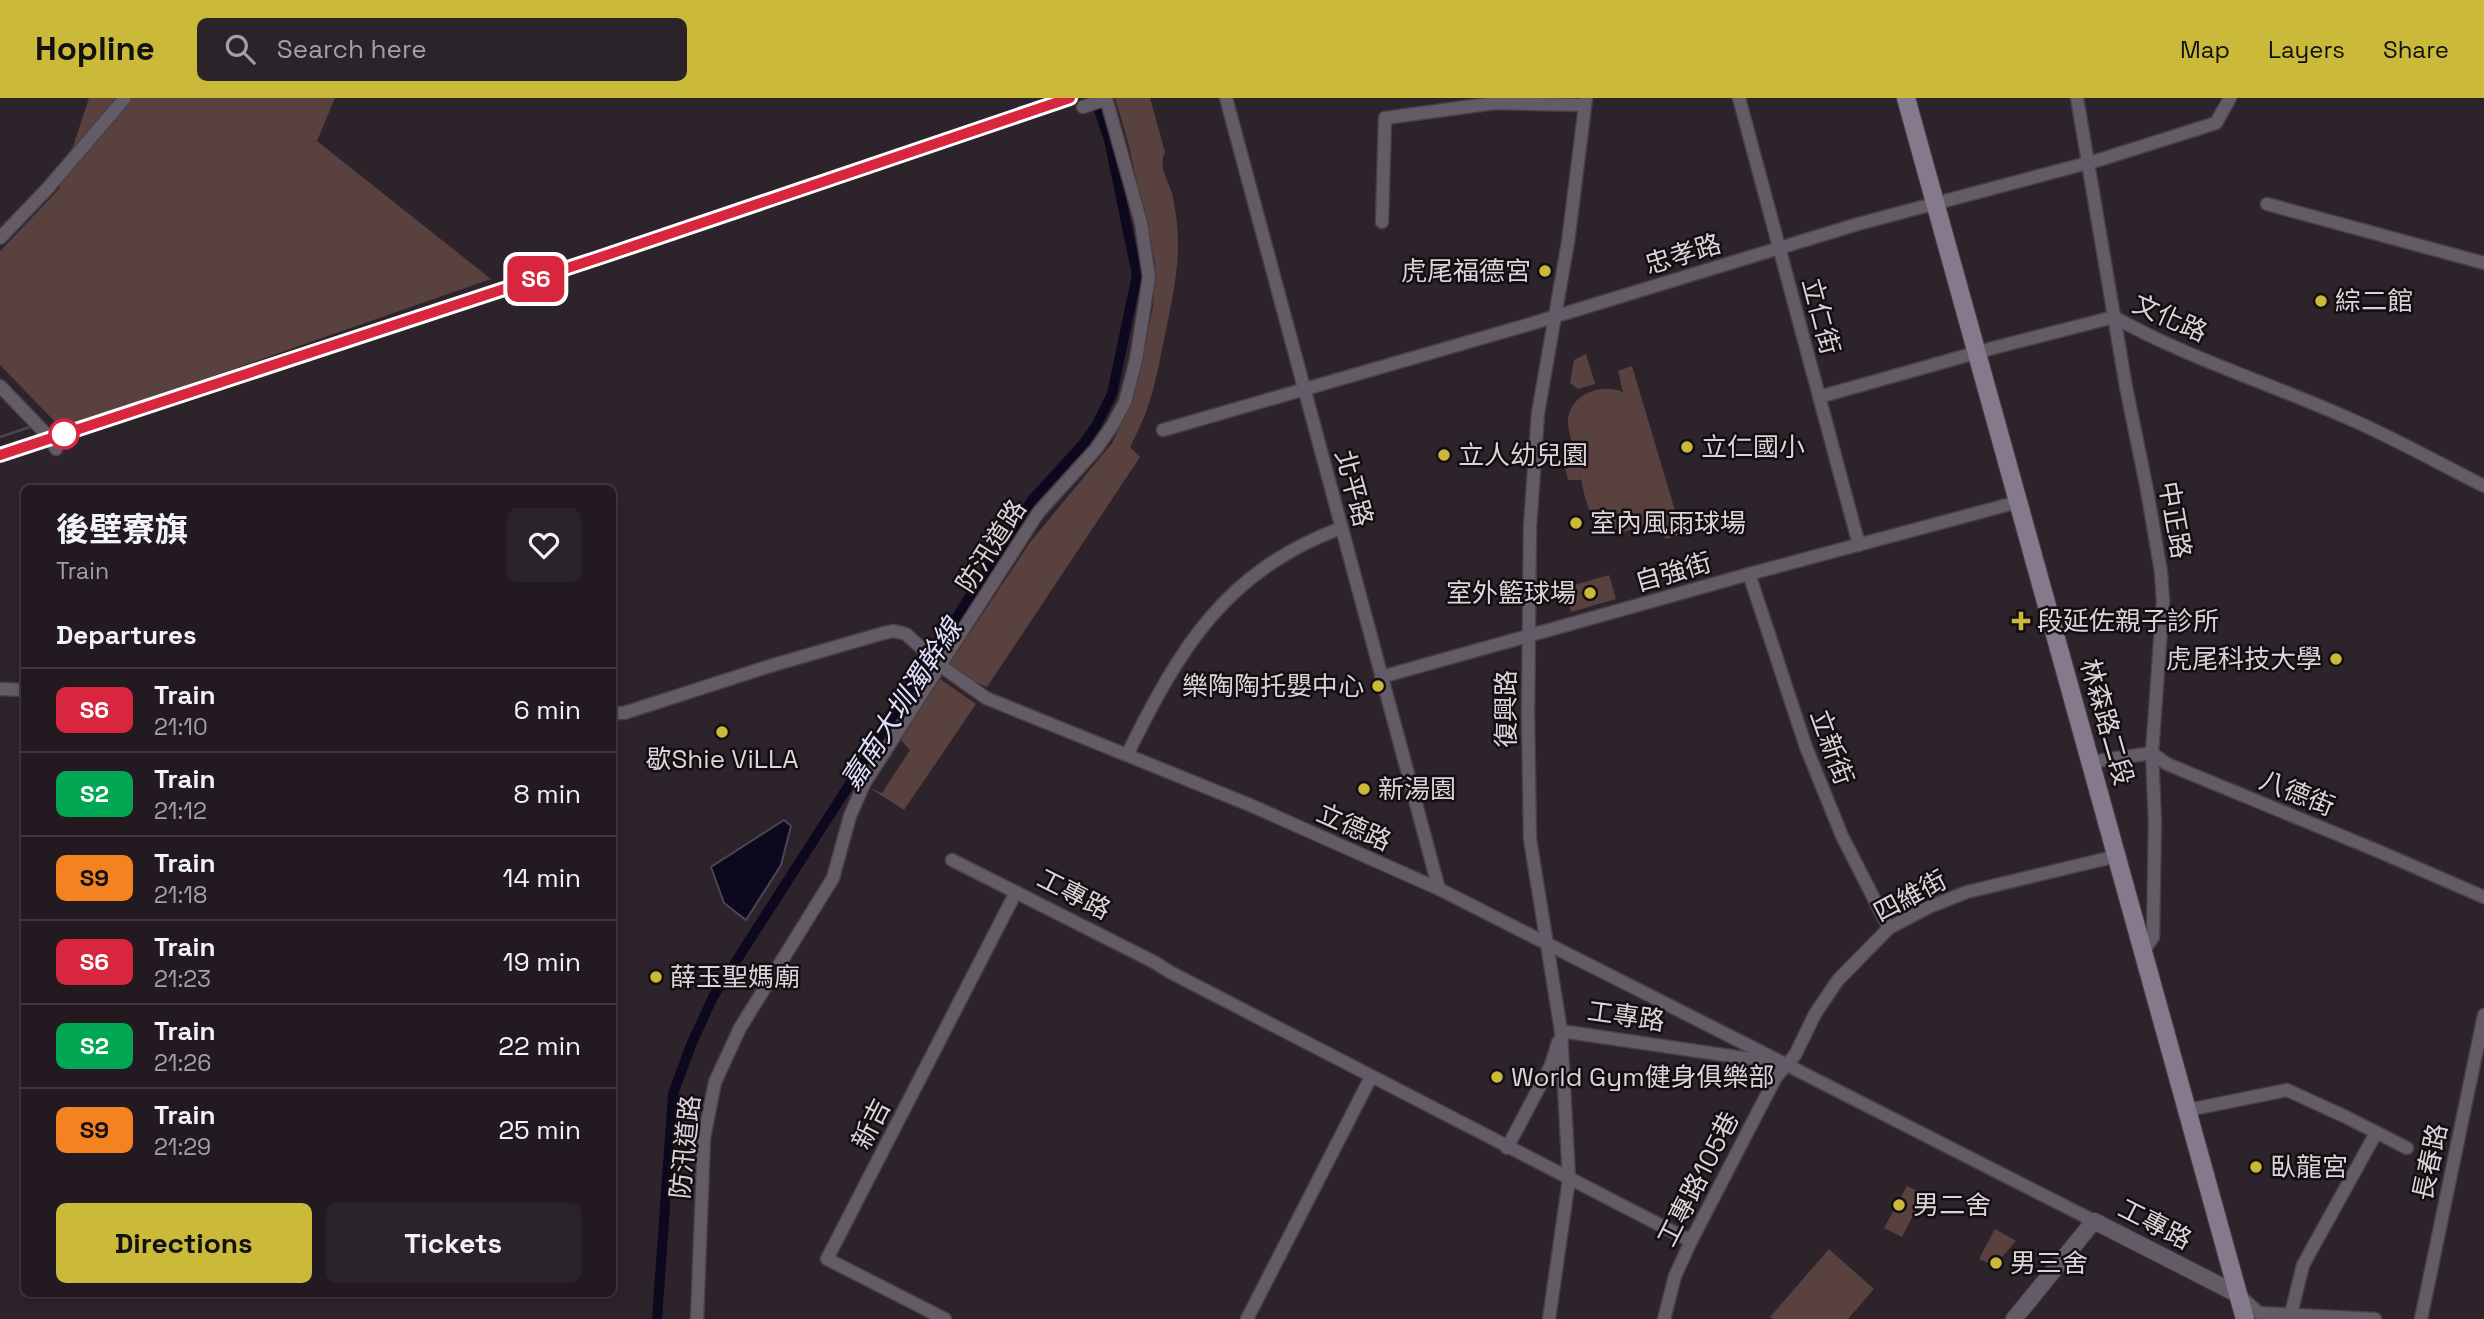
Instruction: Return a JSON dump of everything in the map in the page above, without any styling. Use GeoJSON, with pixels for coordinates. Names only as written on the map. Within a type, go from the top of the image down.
{"type":"FeatureCollection","features":[{"type":"Feature","properties":{"kind":"main road","name":"林森路二段"},"geometry":{"type":"LineString","coordinates":[[1906,98],[2245,1319]]}},
{"type":"Feature","properties":{"kind":"street"},"geometry":{"type":"LineString","coordinates":[[0,238],[48,188],[125,98]]}},
{"type":"Feature","properties":{"kind":"street","name":"北平路"},"geometry":{"type":"LineString","coordinates":[[1226,98],[1439,889]]}},
{"type":"Feature","properties":{"kind":"street","name":"立仁街"},"geometry":{"type":"LineString","coordinates":[[1739,98],[1859,545]]}},
{"type":"Feature","properties":{"kind":"street","name":"中正路"},"geometry":{"type":"LineString","coordinates":[[2077,98],[2161,572],[2163,601],[2152,753],[2155,821],[2153,937],[2143,952]]}},
{"type":"Feature","properties":{"kind":"street","name":"忠孝路"},"geometry":{"type":"LineString","coordinates":[[1163,430],[1935,203],[2087,163],[2216,123],[2230,98]]}},
{"type":"Feature","properties":{"kind":"street"},"geometry":{"type":"LineString","coordinates":[[1083,107],[1106,99]]}},
{"type":"Feature","properties":{"kind":"street","name":"防汛道路"},"geometry":{"type":"LineString","coordinates":[[697,1319],[704,1138],[715,1082],[740,1028],[833,878],[850,816],[864,784],[1038,513],[1096,449],[1125,402],[1136,360],[1149,277],[1141,223],[1106,99]]}},
{"type":"Feature","properties":{"kind":"street"},"geometry":{"type":"LineString","coordinates":[[1382,222],[1385,118],[1495,103],[1585,102]]}},
{"type":"Feature","properties":{"kind":"street","name":"復興路"},"geometry":{"type":"LineString","coordinates":[[1549,1319],[1569,1179],[1561,1031],[1530,839],[1530,527],[1538,413],[1568,242],[1585,102]]}},
{"type":"Feature","properties":{"kind":"street"},"geometry":{"type":"LineString","coordinates":[[2267,204],[2484,263]]}},
{"type":"Feature","properties":{"kind":"street","name":"文化路"},"geometry":{"type":"LineString","coordinates":[[1819,397],[2114,317],[2229,371],[2350,419],[2484,486]]}},
{"type":"Feature","properties":{"kind":"street"},"geometry":{"type":"LineString","coordinates":[[0,386],[51,438],[56,449]]}},
{"type":"Feature","properties":{"kind":"street","name":"自強街"},"geometry":{"type":"LineString","coordinates":[[1381,677],[2018,502]]}},
{"type":"Feature","properties":{"kind":"street"},"geometry":{"type":"LineString","coordinates":[[1127,755],[1187,645],[1222,603],[1261,569],[1285,553],[1308,540],[1341,528]]}},
{"type":"Feature","properties":{"kind":"street","name":"立新街"},"geometry":{"type":"LineString","coordinates":[[1749,574],[1806,747],[1842,836],[1888,928]]}},
{"type":"Feature","properties":{"kind":"street","name":"立德路"},"geometry":{"type":"LineString","coordinates":[[616,713],[624,713],[675,695],[884,633],[894,631],[906,634],[939,664],[986,698],[1250,806],[1439,889],[1785,1065]]}},
{"type":"Feature","properties":{"kind":"street"},"geometry":{"type":"LineString","coordinates":[[0,689],[21,690]]}},
{"type":"Feature","properties":{"kind":"street"},"geometry":{"type":"LineString","coordinates":[[2090,762],[2152,753]]}},
{"type":"Feature","properties":{"kind":"street","name":"八德街"},"geometry":{"type":"LineString","coordinates":[[2152,753],[2167,764],[2484,897]]}},
{"type":"Feature","properties":{"kind":"street","name":"四維街"},"geometry":{"type":"LineString","coordinates":[[1785,1065],[1795,1055],[1815,1014],[1838,980],[1888,928],[1929,907],[1967,892],[2117,856]]}},
{"type":"Feature","properties":{"kind":"street","name":"工專路"},"geometry":{"type":"LineString","coordinates":[[952,860],[1156,963],[1507,1148],[1551,1065],[1561,1031],[1785,1065],[2239,1295],[2259,1313],[2375,1319]]}},
{"type":"Feature","properties":{"kind":"street","name":"新吉"},"geometry":{"type":"LineString","coordinates":[[945,1319],[827,1259],[1017,892]]}},
{"type":"Feature","properties":{"kind":"street","name":"長春路"},"geometry":{"type":"LineString","coordinates":[[2421,1319],[2484,1015]]}},
{"type":"Feature","properties":{"kind":"street","name":"工專路105巷"},"geometry":{"type":"LineString","coordinates":[[1664,1319],[1675,1276],[1691,1241],[1776,1077],[1785,1065]]}},
{"type":"Feature","properties":{"kind":"street"},"geometry":{"type":"LineString","coordinates":[[1247,1319],[1371,1077]]}},
{"type":"Feature","properties":{"kind":"street"},"geometry":{"type":"LineString","coordinates":[[2188,1110],[2287,1090],[2407,1148]]}},
{"type":"Feature","properties":{"kind":"street"},"geometry":{"type":"LineString","coordinates":[[2291,1314],[2303,1265],[2376,1133]]}},
{"type":"Feature","properties":{"kind":"street"},"geometry":{"type":"LineString","coordinates":[[1507,1148],[1691,1241]]}},
{"type":"Feature","properties":{"kind":"street"},"geometry":{"type":"LineString","coordinates":[[2014,1319],[2094,1221]]}},
{"type":"Feature","properties":{"kind":"shaded area"},"geometry":{"type":"Polygon","coordinates":[[[89,98],[335,98],[317,141],[491,279],[62,429],[0,365],[0,251],[59,189],[89,98]]]}},
{"type":"Feature","properties":{"kind":"shaded area"},"geometry":{"type":"Polygon","coordinates":[[[1115,98],[1150,98],[1165,152],[1162,164],[1173,197],[1178,233],[1172,301],[1159,365],[1148,405],[1130,447],[1140,457],[987,687],[962,674],[950,663],[1031,541],[1112,443],[1133,400],[1153,307],[1155,262],[1128,142],[1115,98]]]}},
{"type":"Feature","properties":{"kind":"shaded area"},"geometry":{"type":"Polygon","coordinates":[[[1586,354],[1595,384],[1578,389],[1570,383],[1574,360],[1586,354]]]}},
{"type":"Feature","properties":{"kind":"shaded area"},"geometry":{"type":"Polygon","coordinates":[[[1632,366],[1682,534],[1665,539],[1656,512],[1634,529],[1624,532],[1606,529],[1598,523],[1587,504],[1579,466],[1581,480],[1568,480],[1564,465],[1578,462],[1568,423],[1573,405],[1579,398],[1596,390],[1614,389],[1623,392],[1618,371],[1632,366]]]}},
{"type":"Feature","properties":{"kind":"shaded area","name":"室外籃球場"},"geometry":{"type":"Polygon","coordinates":[[[1609,575],[1616,599],[1571,612],[1564,588],[1609,575]]]}},
{"type":"Feature","properties":{"kind":"shaded area"},"geometry":{"type":"Polygon","coordinates":[[[940,679],[976,704],[904,810],[870,788],[882,793],[910,750],[901,740],[940,679]]]}},
{"type":"Feature","properties":{"kind":"shaded area"},"geometry":{"type":"Polygon","coordinates":[[[1907,1186],[1924,1194],[1902,1237],[1884,1228],[1907,1186]]]}},
{"type":"Feature","properties":{"kind":"shaded area"},"geometry":{"type":"Polygon","coordinates":[[[1995,1229],[2016,1241],[1994,1266],[1979,1259],[1995,1229]]]}},
{"type":"Feature","properties":{"kind":"shaded area"},"geometry":{"type":"Polygon","coordinates":[[[1829,1249],[1874,1289],[1848,1319],[1770,1317],[1829,1249]]]}},
{"type":"Feature","properties":{"kind":"water"},"geometry":{"type":"Polygon","coordinates":[[[784,820],[791,826],[781,865],[746,920],[724,903],[711,867],[784,820]]]}},
{"type":"Feature","properties":{"kind":"waterway","name":"嘉南大圳濁幹線"},"geometry":{"type":"LineString","coordinates":[[657,1319],[673,1094],[713,997],[1032,500],[1084,443],[1112,394],[1137,275],[1109,140],[1095,98]]}},
{"type":"Feature","properties":{"kind":"waterway"},"geometry":{"type":"LineString","coordinates":[[0,437],[33,426]]}},
{"type":"Feature","properties":{"kind":"railway"},"geometry":{"type":"LineString","coordinates":[[0,455],[601,257],[1070,98]]}},
{"type":"Feature","properties":{"kind":"train","name":"S6"},"geometry":{"type":"LineString","coordinates":[[0,455],[601,257],[1070,98]]}},
{"type":"Feature","properties":{"kind":"place","name":"虎尾福德宮"},"geometry":{"type":"Point","coordinates":[1545,271]}},
{"type":"Feature","properties":{"kind":"place","name":"綜二館"},"geometry":{"type":"Point","coordinates":[2321,301]}},
{"type":"Feature","properties":{"kind":"place","name":"立仁國小"},"geometry":{"type":"Point","coordinates":[1687,447]}},
{"type":"Feature","properties":{"kind":"place","name":"立人幼兒園"},"geometry":{"type":"Point","coordinates":[1444,455]}},
{"type":"Feature","properties":{"kind":"place","name":"室內風雨球場"},"geometry":{"type":"Point","coordinates":[1576,523]}},
{"type":"Feature","properties":{"kind":"place","name":"室外籃球場"},"geometry":{"type":"Point","coordinates":[1590,593]}},
{"type":"Feature","properties":{"kind":"place","name":"段延佐親子診所"},"geometry":{"type":"Point","coordinates":[2021,621]}},
{"type":"Feature","properties":{"kind":"place","name":"虎尾科技大學"},"geometry":{"type":"Point","coordinates":[2336,659]}},
{"type":"Feature","properties":{"kind":"place","name":"樂陶陶托嬰中心"},"geometry":{"type":"Point","coordinates":[1378,686]}},
{"type":"Feature","properties":{"kind":"place","name":"歇Shie ViLLA"},"geometry":{"type":"Point","coordinates":[722,732]}},
{"type":"Feature","properties":{"kind":"place","name":"新湯園"},"geometry":{"type":"Point","coordinates":[1364,789]}},
{"type":"Feature","properties":{"kind":"place","name":"薛玉聖媽廟"},"geometry":{"type":"Point","coordinates":[656,977]}},
{"type":"Feature","properties":{"kind":"place","name":"World Gym健身俱樂部"},"geometry":{"type":"Point","coordinates":[1497,1077]}},
{"type":"Feature","properties":{"kind":"place","name":"臥龍宮"},"geometry":{"type":"Point","coordinates":[2256,1167]}},
{"type":"Feature","properties":{"kind":"place","name":"男二舍"},"geometry":{"type":"Point","coordinates":[1899,1205]}},
{"type":"Feature","properties":{"kind":"place","name":"男三舍"},"geometry":{"type":"Point","coordinates":[1996,1263]}}]}
